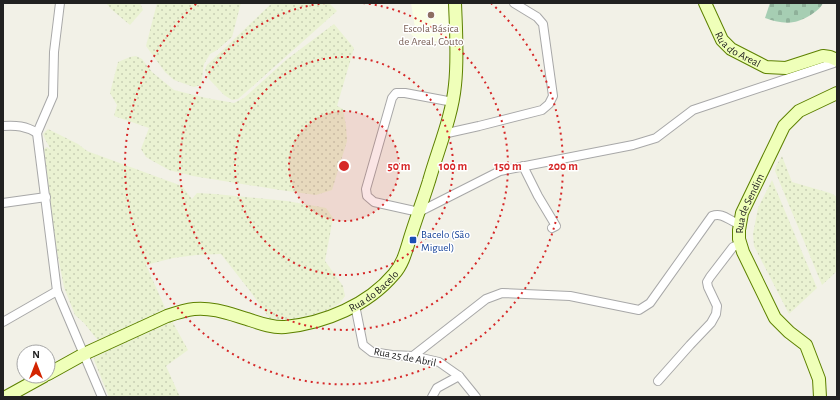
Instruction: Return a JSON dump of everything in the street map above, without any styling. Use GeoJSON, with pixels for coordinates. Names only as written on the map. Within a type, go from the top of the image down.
{"type":"FeatureCollection","features":[{"type":"Feature","properties":{"kind":"street"},"geometry":{"type":"LineString","coordinates":[[60,3],[54,52],[53,96],[37,133],[57,290],[102,397]]}},
{"type":"Feature","properties":{"kind":"street","name":"Rua do Bacelo"},"geometry":{"type":"LineString","coordinates":[[56,370],[84,354],[167,316],[194,309],[210,310],[225,312],[270,326],[284,327],[326,318],[355,305],[386,282],[402,263],[453,102],[456,66],[455,3]]}},
{"type":"Feature","properties":{"kind":"street"},"geometry":{"type":"LineString","coordinates":[[443,134],[542,110],[549,104],[553,96],[543,24],[537,16],[514,3]]}},
{"type":"Feature","properties":{"kind":"street","name":"Rua do Areal"},"geometry":{"type":"LineString","coordinates":[[705,3],[722,40],[731,49],[766,67],[786,68],[823,56],[830,57],[837,61]]}},
{"type":"Feature","properties":{"kind":"street"},"geometry":{"type":"LineString","coordinates":[[453,102],[405,93],[396,93],[392,98],[366,189],[367,196],[374,202],[419,212],[500,171],[633,145],[656,138],[693,110],[837,61]]}},
{"type":"Feature","properties":{"kind":"street","name":"Rua de Sendim"},"geometry":{"type":"LineString","coordinates":[[820,397],[819,379],[806,346],[775,318],[743,252],[739,239],[739,224],[742,213],[784,126],[799,111],[837,93]]}},
{"type":"Feature","properties":{"kind":"street"},"geometry":{"type":"LineString","coordinates":[[3,126],[20,126],[37,133]]}},
{"type":"Feature","properties":{"kind":"street"},"geometry":{"type":"LineString","coordinates":[[523,166],[538,196],[556,226],[552,228]]}},
{"type":"Feature","properties":{"kind":"street"},"geometry":{"type":"LineString","coordinates":[[3,203],[46,198]]}},
{"type":"Feature","properties":{"kind":"street"},"geometry":{"type":"LineString","coordinates":[[413,356],[486,299],[502,293],[570,296],[640,310],[650,303],[712,216],[717,214],[723,215],[739,224]]}},
{"type":"Feature","properties":{"kind":"street"},"geometry":{"type":"LineString","coordinates":[[658,382],[690,344],[711,323],[716,314],[717,306],[707,282],[732,247],[740,244]]}},
{"type":"Feature","properties":{"kind":"street"},"geometry":{"type":"LineString","coordinates":[[3,322],[57,290]]}},
{"type":"Feature","properties":{"kind":"street","name":"Rua 25 de Abril"},"geometry":{"type":"LineString","coordinates":[[355,305],[363,345],[372,352],[413,356],[439,362],[459,376],[476,397]]}},
{"type":"Feature","properties":{"kind":"street"},"geometry":{"type":"LineString","coordinates":[[432,397],[437,388],[459,376]]}},
{"type":"Feature","properties":{"kind":"street"},"geometry":{"type":"LineString","coordinates":[[6,397],[30,384]]}},
{"type":"Feature","properties":{"kind":"shaded area"},"geometry":{"type":"Polygon","coordinates":[[[106,3],[140,3],[143,10],[130,25],[106,3]]]}},
{"type":"Feature","properties":{"kind":"shaded area"},"geometry":{"type":"Polygon","coordinates":[[[157,3],[241,3],[232,37],[210,54],[204,64],[201,85],[194,87],[174,80],[165,72],[146,46],[157,3]]]}},
{"type":"Feature","properties":{"kind":"shaded area"},"geometry":{"type":"Polygon","coordinates":[[[272,3],[329,3],[337,11],[238,99],[232,100],[224,95],[209,79],[205,70],[207,65],[272,3]]]}},
{"type":"Feature","properties":{"kind":"shaded area","name":"Escola Básica de Areal, Couto"},"geometry":{"type":"Polygon","coordinates":[[[411,3],[449,3],[451,36],[449,38],[420,45],[415,41],[414,37],[410,33],[415,28],[411,3]]]}},
{"type":"Feature","properties":{"kind":"shaded area"},"geometry":{"type":"Polygon","coordinates":[[[334,24],[354,48],[337,106],[343,109],[347,141],[332,190],[316,195],[193,176],[169,170],[146,157],[141,149],[149,128],[114,116],[117,105],[110,93],[118,62],[136,56],[142,59],[152,72],[174,90],[234,103],[244,98],[286,60],[334,24]]]}},
{"type":"Feature","properties":{"kind":"shaded area"},"geometry":{"type":"Polygon","coordinates":[[[48,129],[78,144],[87,151],[182,186],[192,199],[197,193],[215,194],[287,201],[326,208],[333,218],[325,261],[343,286],[345,296],[340,303],[325,312],[293,320],[270,319],[221,254],[173,258],[146,265],[167,312],[100,343],[84,323],[75,315],[64,287],[55,241],[44,149],[47,147],[51,150],[43,134],[48,129]]]}},
{"type":"Feature","properties":{"kind":"shaded area"},"geometry":{"type":"Polygon","coordinates":[[[782,156],[792,182],[830,193],[837,197],[837,271],[822,285],[775,171],[776,166],[782,156]]]}},
{"type":"Feature","properties":{"kind":"shaded area"},"geometry":{"type":"Polygon","coordinates":[[[772,180],[817,288],[789,314],[754,246],[753,234],[758,208],[772,180]]]}},
{"type":"Feature","properties":{"kind":"shaded area"},"geometry":{"type":"Polygon","coordinates":[[[172,321],[188,350],[166,366],[180,397],[109,397],[94,360],[95,356],[172,321]]]}},
{"type":"Feature","properties":{"kind":"green space"},"geometry":{"type":"Polygon","coordinates":[[[770,3],[823,3],[815,12],[806,18],[787,23],[765,18],[770,3]]]}},
{"type":"Feature","properties":{"kind":"place","name":"Escola Básica de Areal, Couto"},"geometry":{"type":"Point","coordinates":[431,15]}},
{"type":"Feature","properties":{"kind":"place","name":"Bacelo (São Miguel)"},"geometry":{"type":"Point","coordinates":[413,240]}}]}
